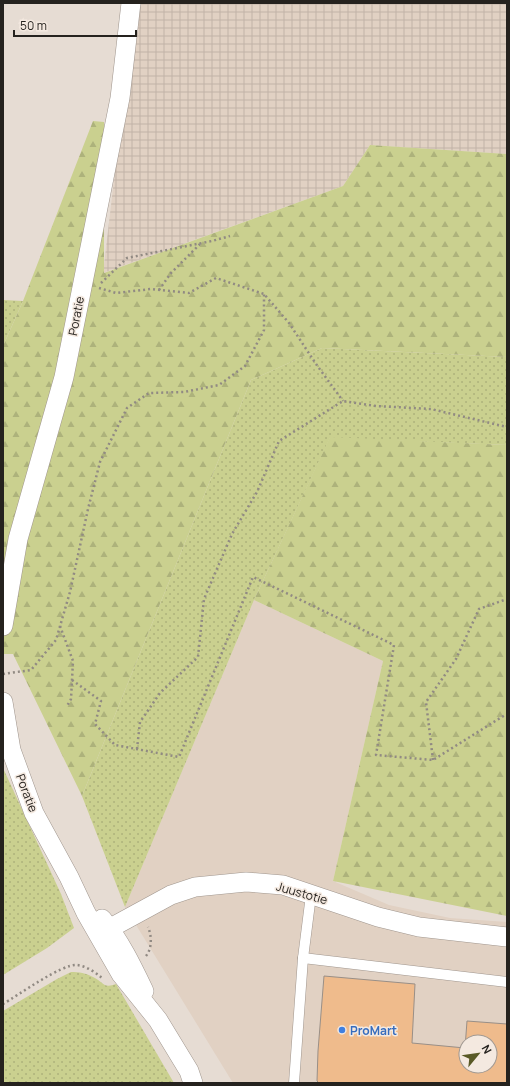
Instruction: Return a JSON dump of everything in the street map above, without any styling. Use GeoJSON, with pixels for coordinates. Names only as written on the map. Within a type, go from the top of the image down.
{"type":"FeatureCollection","features":[{"type":"Feature","properties":{"kind":"street","name":"Poratie"},"geometry":{"type":"LineString","coordinates":[[3,626],[18,539],[64,377],[120,98],[130,3]]}},
{"type":"Feature","properties":{"kind":"street","name":"Poratie"},"geometry":{"type":"LineString","coordinates":[[3,702],[11,750],[34,813],[69,877],[86,913],[127,970],[194,1079]]}},
{"type":"Feature","properties":{"kind":"street","name":"Poratie"},"geometry":{"type":"LineString","coordinates":[[69,877],[107,930],[127,970]]}},
{"type":"Feature","properties":{"kind":"street","name":"Juustotie"},"geometry":{"type":"LineString","coordinates":[[107,930],[171,895],[195,887],[246,882],[283,885],[378,917],[419,927],[507,937]]}},
{"type":"Feature","properties":{"kind":"lane"},"geometry":{"type":"LineString","coordinates":[[294,1083],[303,958],[311,895]]}},
{"type":"Feature","properties":{"kind":"lane"},"geometry":{"type":"LineString","coordinates":[[303,958],[507,982]]}},
{"type":"Feature","properties":{"kind":"path"},"geometry":{"type":"LineString","coordinates":[[230,236],[127,258],[97,287],[116,293],[151,289],[189,293],[216,278],[264,294],[289,323],[343,401]]}},
{"type":"Feature","properties":{"kind":"path"},"geometry":{"type":"LineString","coordinates":[[159,290],[171,273],[201,243]]}},
{"type":"Feature","properties":{"kind":"path"},"geometry":{"type":"LineString","coordinates":[[3,674],[31,670],[56,640],[70,592],[100,462],[127,408],[149,393],[184,392],[219,385],[246,366],[264,330],[264,294]]}},
{"type":"Feature","properties":{"kind":"path"},"geometry":{"type":"LineString","coordinates":[[137,749],[140,722],[160,693],[198,657],[204,599],[232,534],[257,492],[279,441],[343,401],[376,406],[431,410],[507,427]]}},
{"type":"Feature","properties":{"kind":"path"},"geometry":{"type":"LineString","coordinates":[[72,680],[101,701],[95,724],[115,745],[179,757],[253,577],[394,645],[376,755],[433,760],[507,715]]}},
{"type":"Feature","properties":{"kind":"path"},"geometry":{"type":"LineString","coordinates":[[433,760],[426,702],[456,659],[479,610],[507,599]]}},
{"type":"Feature","properties":{"kind":"path"},"geometry":{"type":"LineString","coordinates":[[60,626],[73,661],[71,700],[67,706]]}},
{"type":"Feature","properties":{"kind":"path"},"geometry":{"type":"LineString","coordinates":[[3,1004],[63,967],[76,964],[86,967],[96,972],[106,981],[112,980],[142,961],[148,953],[151,943],[150,931],[141,912]]}},
{"type":"Feature","properties":{"kind":"shaded area"},"geometry":{"type":"Polygon","coordinates":[[[135,3],[507,3],[507,154],[370,145],[343,186],[103,273],[135,3]]]}},
{"type":"Feature","properties":{"kind":"shaded area"},"geometry":{"type":"Polygon","coordinates":[[[254,600],[383,661],[333,881],[389,905],[450,918],[507,922],[507,1083],[233,1083],[125,907],[254,600]]]}},
{"type":"Feature","properties":{"kind":"green space"},"geometry":{"type":"Polygon","coordinates":[[[93,121],[104,122],[104,273],[343,186],[370,145],[507,154],[507,357],[322,348],[251,380],[82,796],[13,654],[3,654],[3,346],[23,301],[93,121]]]}},
{"type":"Feature","properties":{"kind":"green space"},"geometry":{"type":"Polygon","coordinates":[[[3,300],[23,301],[3,346],[3,300]]]}},
{"type":"Feature","properties":{"kind":"green space"},"geometry":{"type":"Polygon","coordinates":[[[322,348],[507,357],[507,445],[330,438],[254,600],[125,907],[82,796],[251,380],[322,348]]]}},
{"type":"Feature","properties":{"kind":"green space"},"geometry":{"type":"Polygon","coordinates":[[[330,437],[507,445],[507,916],[333,881],[383,661],[254,600],[330,437]]]}},
{"type":"Feature","properties":{"kind":"green space"},"geometry":{"type":"Polygon","coordinates":[[[3,768],[61,894],[74,928],[47,948],[3,975],[3,768]]]}},
{"type":"Feature","properties":{"kind":"green space"},"geometry":{"type":"Polygon","coordinates":[[[71,972],[88,975],[108,986],[116,984],[174,1083],[3,1083],[3,1011],[71,972]]]}},
{"type":"Feature","properties":{"kind":"building"},"geometry":{"type":"Polygon","coordinates":[[[324,976],[415,984],[412,1043],[458,1047],[458,1074],[498,1074],[498,1034],[466,1034],[467,1021],[507,1024],[507,1083],[319,1083],[317,1081],[324,976]]]}},
{"type":"Feature","properties":{"kind":"place","name":"ProMart"},"geometry":{"type":"Point","coordinates":[342,1030]}}]}
